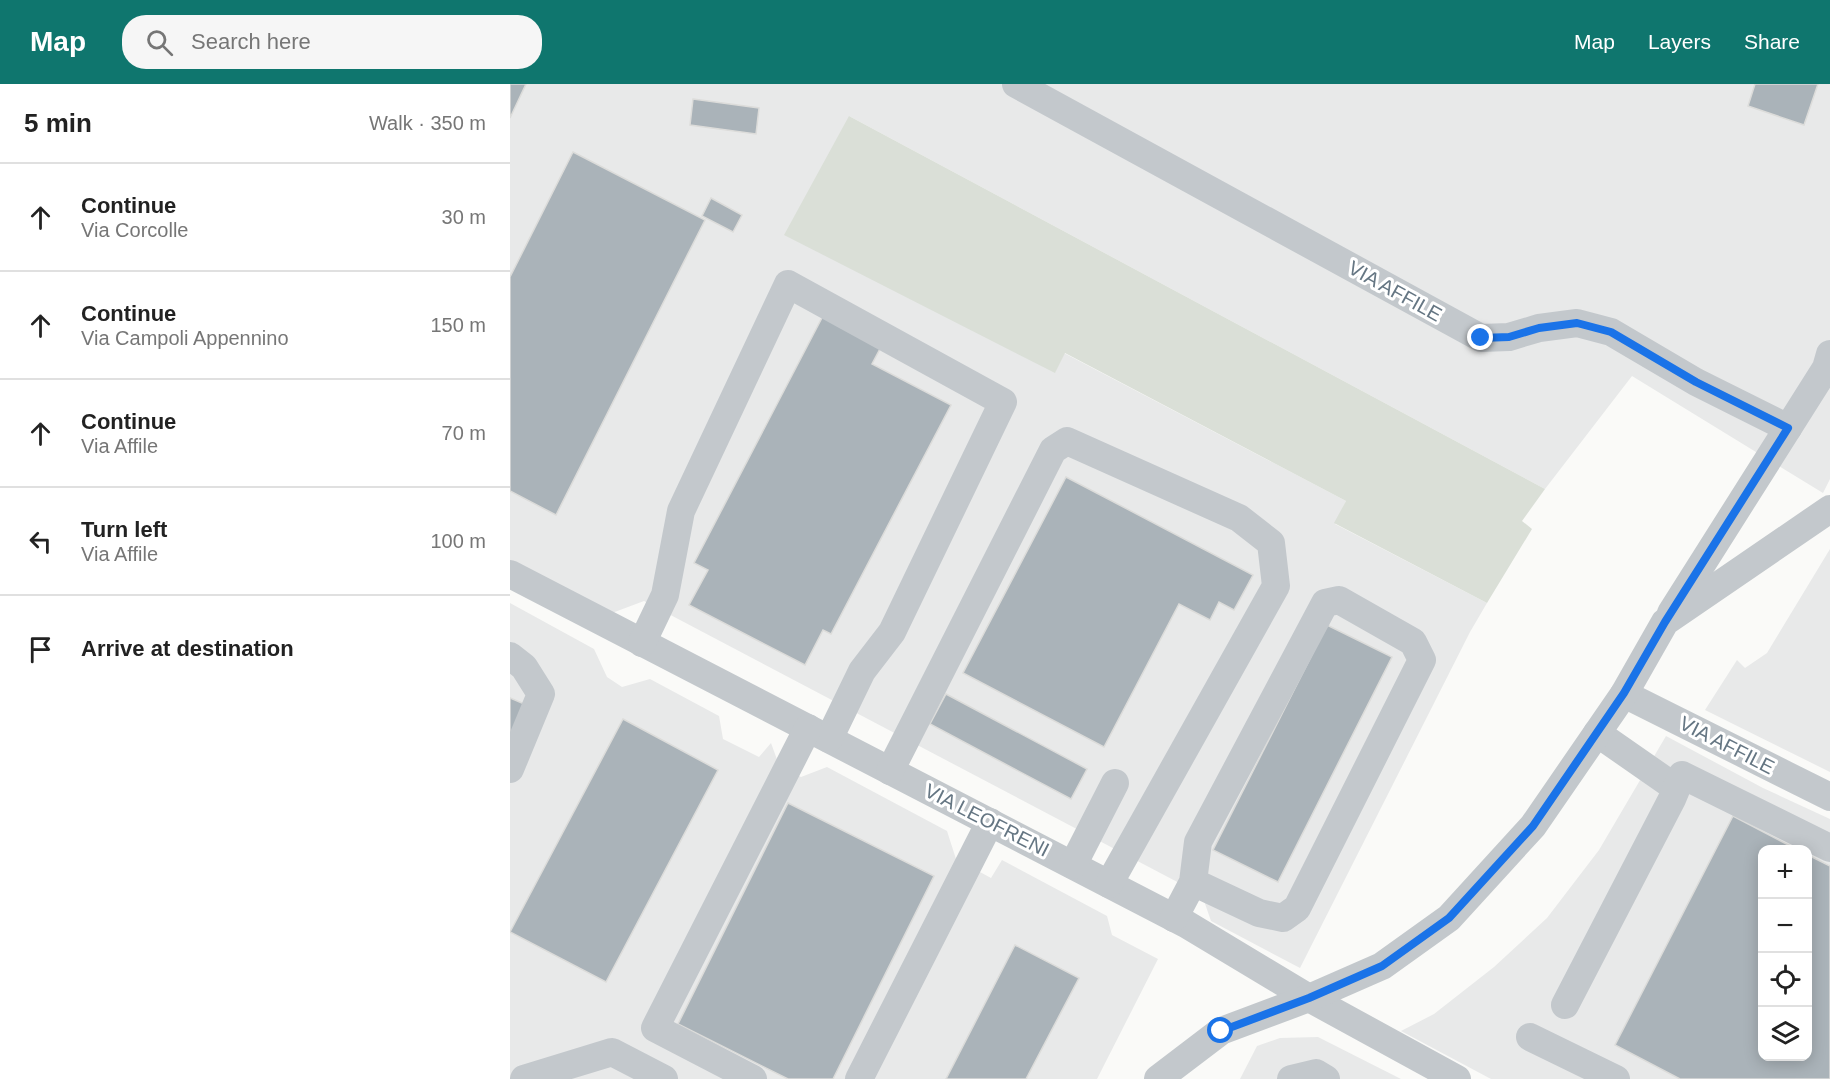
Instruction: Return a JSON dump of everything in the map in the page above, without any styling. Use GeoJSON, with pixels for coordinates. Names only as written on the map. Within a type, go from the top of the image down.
{"type":"FeatureCollection","features":[{"type":"Feature","properties":{"kind":"street","name":"VIA AFFILE"},"geometry":{"type":"LineString","coordinates":[[1016,84],[1481,338],[1509,337],[1539,328],[1577,323],[1611,332],[1696,382],[1788,428]]}},
{"type":"Feature","properties":{"kind":"street"},"geometry":{"type":"LineString","coordinates":[[642,643],[665,595],[681,511],[788,284],[1003,402],[892,632],[818,734],[655,1028],[753,1079]]}},
{"type":"Feature","properties":{"kind":"street"},"geometry":{"type":"LineString","coordinates":[[1158,1079],[1221,1031],[1309,998],[1382,966],[1449,918],[1533,826],[1597,733],[1826,368],[1830,354]]}},
{"type":"Feature","properties":{"kind":"street"},"geometry":{"type":"LineString","coordinates":[[890,771],[1053,450],[1067,441],[1239,518],[1271,543],[1276,586],[1110,884]]}},
{"type":"Feature","properties":{"kind":"street"},"geometry":{"type":"LineString","coordinates":[[1665,622],[1830,509]]}},
{"type":"Feature","properties":{"kind":"street","name":"VIA LEOFRENI"},"geometry":{"type":"LineString","coordinates":[[510,574],[1174,918],[1309,998],[1457,1079]]}},
{"type":"Feature","properties":{"kind":"street"},"geometry":{"type":"LineString","coordinates":[[1174,918],[1193,882],[1198,842],[1325,603],[1339,600],[1413,642],[1422,660],[1297,908],[1283,918],[1259,913],[1193,882]]}},
{"type":"Feature","properties":{"kind":"street"},"geometry":{"type":"LineString","coordinates":[[510,656],[524,667],[541,694],[510,769]]}},
{"type":"Feature","properties":{"kind":"street","name":"VIA AFFILE"},"geometry":{"type":"LineString","coordinates":[[1624,693],[1830,796]]}},
{"type":"Feature","properties":{"kind":"street"},"geometry":{"type":"LineString","coordinates":[[1597,733],[1676,788]]}},
{"type":"Feature","properties":{"kind":"street"},"geometry":{"type":"LineString","coordinates":[[1565,1005],[1682,775],[1830,848]]}},
{"type":"Feature","properties":{"kind":"street"},"geometry":{"type":"LineString","coordinates":[[1073,865],[1115,783]]}},
{"type":"Feature","properties":{"kind":"street"},"geometry":{"type":"LineString","coordinates":[[859,1079],[990,822]]}},
{"type":"Feature","properties":{"kind":"street"},"geometry":{"type":"LineString","coordinates":[[1530,1037],[1616,1079]]}},
{"type":"Feature","properties":{"kind":"street"},"geometry":{"type":"LineString","coordinates":[[524,1079],[612,1052],[664,1079]]}},
{"type":"Feature","properties":{"kind":"street"},"geometry":{"type":"LineString","coordinates":[[1291,1079],[1316,1073],[1326,1079]]}},
{"type":"Feature","properties":{"kind":"shaded area"},"geometry":{"type":"Polygon","coordinates":[[[510,84],[1830,84],[1830,479],[1823,493],[1632,376],[1545,489],[849,116],[1055,372],[1064,353],[1346,501],[1335,524],[1487,603],[1470,632],[1300,968],[1211,921],[1202,895],[644,601],[612,613],[510,561],[510,84]]]}},
{"type":"Feature","properties":{"kind":"shaded area"},"geometry":{"type":"Polygon","coordinates":[[[849,116],[1545,489],[1522,521],[1532,529],[1487,603],[1334,523],[1346,501],[1065,353],[1055,373],[784,235],[849,116]]]}},
{"type":"Feature","properties":{"kind":"shaded area"},"geometry":{"type":"Polygon","coordinates":[[[1830,549],[1830,772],[1705,710],[1737,660],[1745,668],[1767,653],[1830,549]]]}},
{"type":"Feature","properties":{"kind":"shaded area"},"geometry":{"type":"Polygon","coordinates":[[[510,603],[594,649],[607,677],[622,687],[650,679],[719,716],[723,739],[759,757],[771,743],[779,765],[801,777],[827,767],[947,831],[956,859],[991,878],[1002,860],[1107,916],[1112,935],[1158,959],[1097,1079],[510,1079],[510,603]]]}},
{"type":"Feature","properties":{"kind":"shaded area"},"geometry":{"type":"Polygon","coordinates":[[[1666,736],[1763,788],[1830,819],[1830,1079],[1491,1079],[1401,1031],[1434,1014],[1494,967],[1547,918],[1599,850],[1666,736]]]}},
{"type":"Feature","properties":{"kind":"shaded area"},"geometry":{"type":"Polygon","coordinates":[[[1318,1037],[1401,1079],[1240,1079],[1257,1046],[1280,1038],[1318,1037]]]}},
{"type":"Feature","properties":{"kind":"building"},"geometry":{"type":"Polygon","coordinates":[[[510,84],[526,84],[510,118],[510,84]]]}},
{"type":"Feature","properties":{"kind":"building"},"geometry":{"type":"Polygon","coordinates":[[[1755,84],[1818,84],[1804,125],[1748,106],[1755,84]]]}},
{"type":"Feature","properties":{"kind":"building"},"geometry":{"type":"Polygon","coordinates":[[[693,99],[759,108],[756,134],[690,125],[693,99]]]}},
{"type":"Feature","properties":{"kind":"building"},"geometry":{"type":"Polygon","coordinates":[[[573,152],[705,220],[556,515],[510,491],[510,277],[573,152]]]}},
{"type":"Feature","properties":{"kind":"building"},"geometry":{"type":"Polygon","coordinates":[[[711,198],[742,215],[733,232],[702,216],[711,198]]]}},
{"type":"Feature","properties":{"kind":"building"},"geometry":{"type":"Polygon","coordinates":[[[824,314],[882,345],[872,364],[951,405],[831,634],[823,630],[805,665],[689,605],[708,570],[694,563],[824,314]]]}},
{"type":"Feature","properties":{"kind":"building"},"geometry":{"type":"Polygon","coordinates":[[[1066,477],[1253,575],[1234,610],[1219,602],[1210,620],[1179,604],[1104,747],[963,673],[1066,477]]]}},
{"type":"Feature","properties":{"kind":"building"},"geometry":{"type":"Polygon","coordinates":[[[1327,625],[1392,657],[1278,882],[1213,850],[1327,625]]]}},
{"type":"Feature","properties":{"kind":"building"},"geometry":{"type":"Polygon","coordinates":[[[946,694],[1087,769],[1071,799],[930,724],[946,694]]]}},
{"type":"Feature","properties":{"kind":"building"},"geometry":{"type":"Polygon","coordinates":[[[510,698],[529,706],[510,748],[510,698]]]}},
{"type":"Feature","properties":{"kind":"building"},"geometry":{"type":"Polygon","coordinates":[[[623,719],[718,770],[606,982],[510,932],[623,719]]]}},
{"type":"Feature","properties":{"kind":"building"},"geometry":{"type":"Polygon","coordinates":[[[788,803],[934,876],[833,1079],[788,1079],[678,1024],[788,803]]]}},
{"type":"Feature","properties":{"kind":"building"},"geometry":{"type":"Polygon","coordinates":[[[1733,816],[1788,845],[1758,845],[1758,1061],[1812,1061],[1812,857],[1830,866],[1830,1079],[1680,1079],[1615,1045],[1733,816]]]}},
{"type":"Feature","properties":{"kind":"building"},"geometry":{"type":"Polygon","coordinates":[[[1015,945],[1079,978],[1026,1079],[946,1079],[1015,945]]]}},
{"type":"Feature","properties":{"kind":"route"},"geometry":{"type":"LineString","coordinates":[[1221,1031],[1309,998],[1382,966],[1449,918],[1533,826],[1624,693],[1665,622],[1788,428],[1696,382],[1611,332],[1577,323],[1539,328],[1509,337],[1481,338]]}}]}
